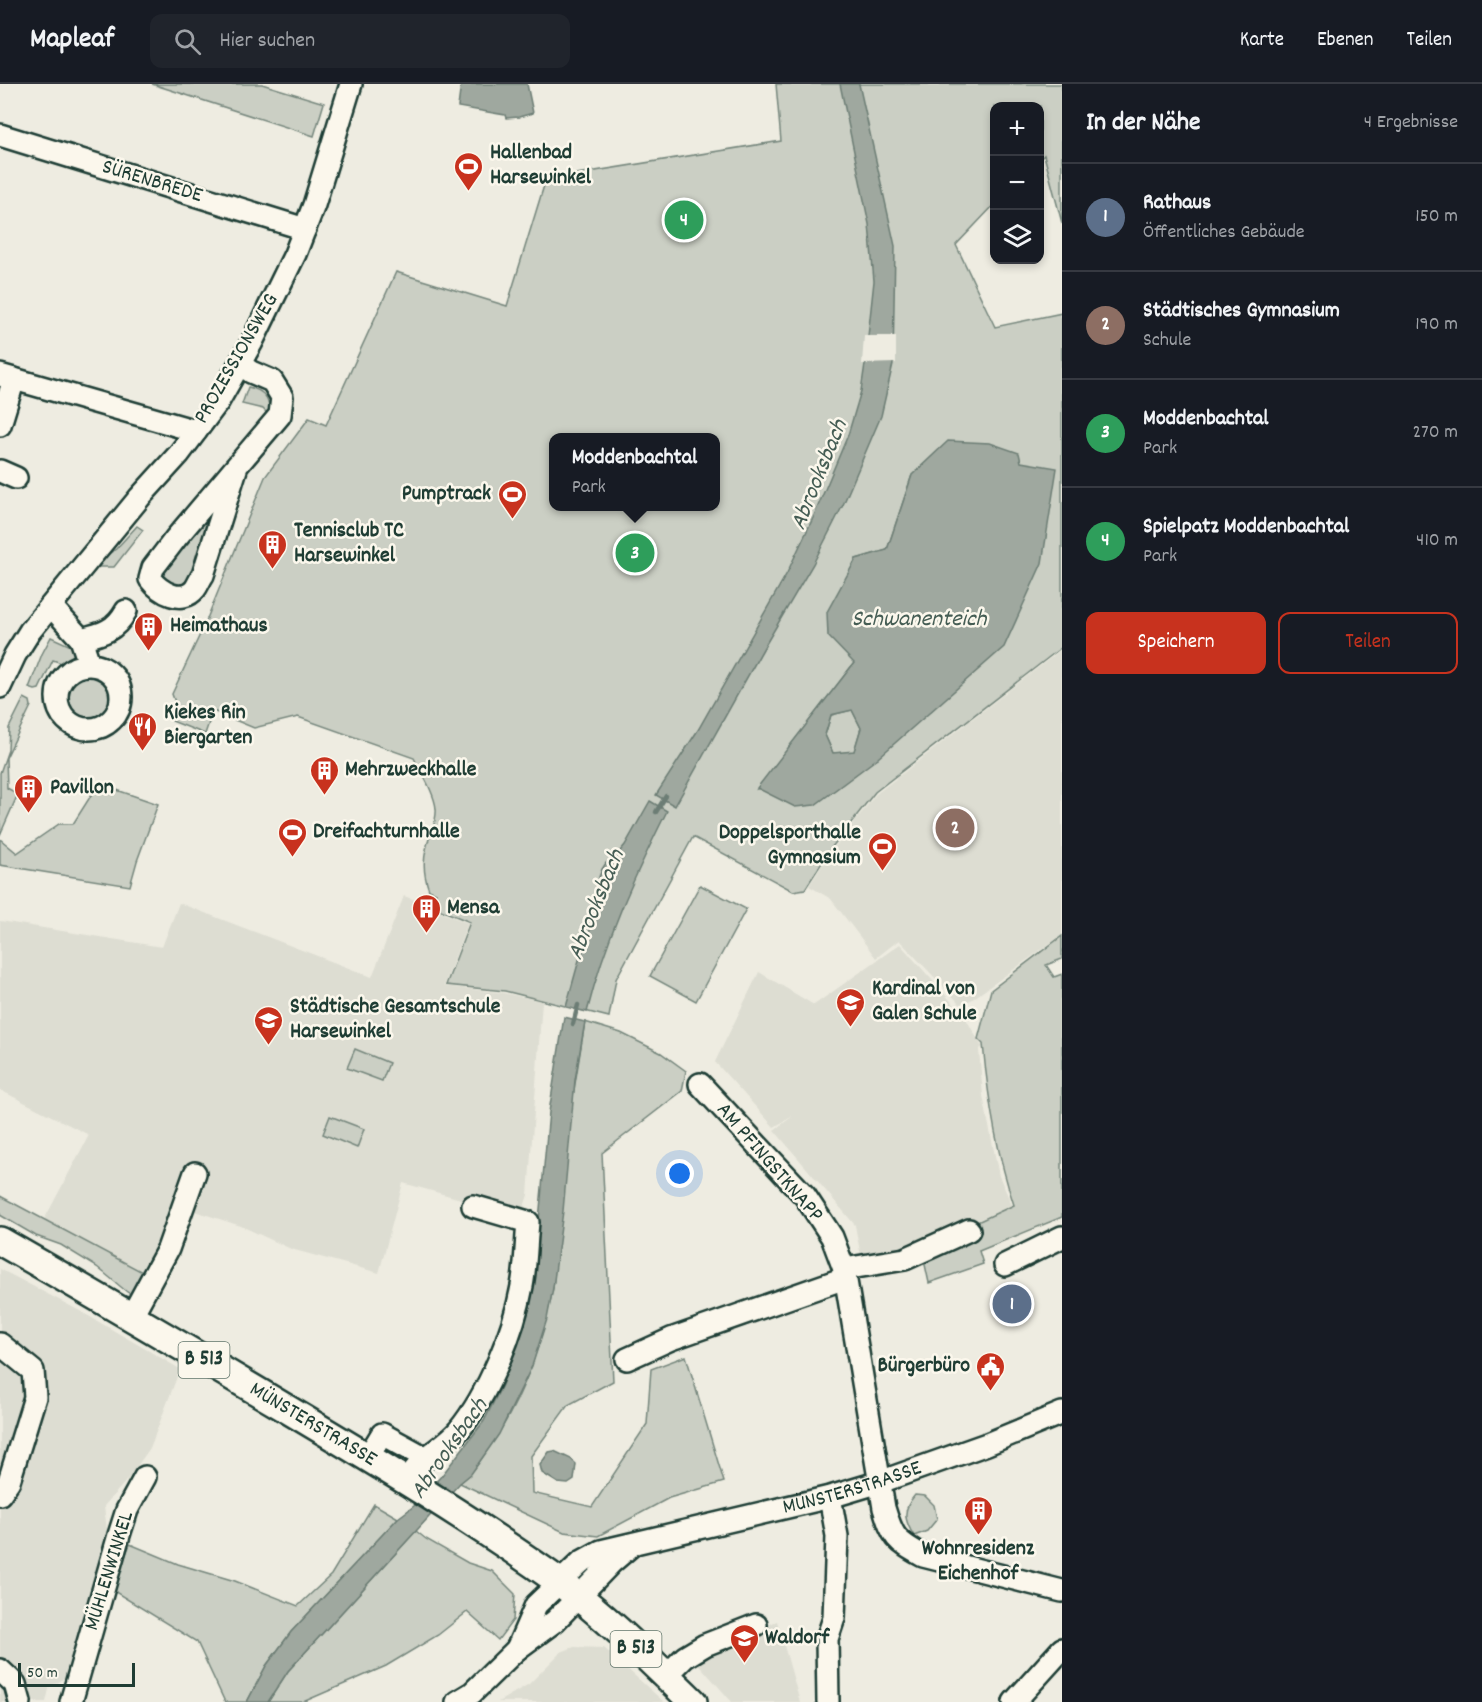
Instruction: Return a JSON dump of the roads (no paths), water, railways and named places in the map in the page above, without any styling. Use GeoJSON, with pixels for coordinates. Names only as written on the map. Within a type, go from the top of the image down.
{"type":"FeatureCollection","features":[{"type":"Feature","properties":{"kind":"main road","name":"MÜNSTERSTRASSE"},"geometry":{"type":"LineString","coordinates":[[0,1241],[368,1457],[453,1510],[568,1590]]}},
{"type":"Feature","properties":{"kind":"main road","name":"B 513"},"geometry":{"type":"LineString","coordinates":[[568,1590],[693,1702]]}},
{"type":"Feature","properties":{"kind":"street","name":"PROZESSIONSWEG"},"geometry":{"type":"LineString","coordinates":[[0,687],[15,655],[30,631],[140,497],[179,454],[218,402],[240,364],[295,254],[314,205],[351,84]]}},
{"type":"Feature","properties":{"kind":"street","name":"SÜRENBREDE"},"geometry":{"type":"LineString","coordinates":[[0,135],[305,229]]}},
{"type":"Feature","properties":{"kind":"street"},"geometry":{"type":"LineString","coordinates":[[237,466],[203,575],[195,589],[186,596],[169,595],[155,586],[150,579],[153,568],[176,538],[280,415],[282,398],[272,381],[251,372],[240,364]]}},
{"type":"Feature","properties":{"kind":"street"},"geometry":{"type":"LineString","coordinates":[[0,425],[7,377],[196,431]]}},
{"type":"Feature","properties":{"kind":"street"},"geometry":{"type":"LineString","coordinates":[[51,606],[81,639],[89,663]]}},
{"type":"Feature","properties":{"kind":"street"},"geometry":{"type":"LineString","coordinates":[[81,639],[103,634],[119,623],[126,611]]}},
{"type":"Feature","properties":{"kind":"street","name":"AM PFINGSTKNAPP"},"geometry":{"type":"LineString","coordinates":[[700,1084],[805,1196],[832,1237],[844,1274],[880,1482],[890,1527],[896,1538],[903,1545],[923,1556],[1062,1591]]}},
{"type":"Feature","properties":{"kind":"street"},"geometry":{"type":"LineString","coordinates":[[131,1317],[168,1249],[195,1173]]}},
{"type":"Feature","properties":{"kind":"street"},"geometry":{"type":"LineString","coordinates":[[411,1484],[416,1467],[458,1431],[482,1396],[510,1331],[521,1289],[528,1222],[472,1206]]}},
{"type":"Feature","properties":{"kind":"street"},"geometry":{"type":"LineString","coordinates":[[627,1359],[844,1274],[905,1259],[969,1230]]}},
{"type":"Feature","properties":{"kind":"street"},"geometry":{"type":"LineString","coordinates":[[1005,1265],[1062,1238]]}},
{"type":"Feature","properties":{"kind":"street"},"geometry":{"type":"LineString","coordinates":[[0,1344],[33,1371],[35,1397],[9,1481],[0,1494]]}},
{"type":"Feature","properties":{"kind":"street","name":"MÜNSTERSTRASSE"},"geometry":{"type":"LineString","coordinates":[[568,1590],[612,1562],[635,1543],[830,1497],[880,1482],[987,1444],[1062,1413]]}},
{"type":"Feature","properties":{"kind":"street"},"geometry":{"type":"LineString","coordinates":[[368,1457],[382,1434],[426,1458]]}},
{"type":"Feature","properties":{"kind":"street","name":"MÜHLENWINKEL"},"geometry":{"type":"LineString","coordinates":[[71,1702],[127,1510],[145,1477]]}},
{"type":"Feature","properties":{"kind":"street"},"geometry":{"type":"LineString","coordinates":[[828,1702],[827,1639],[834,1618],[837,1536],[830,1497]]}},
{"type":"Feature","properties":{"kind":"street"},"geometry":{"type":"LineString","coordinates":[[457,1702],[472,1693],[518,1649],[555,1620],[568,1590]]}},
{"type":"Feature","properties":{"kind":"street"},"geometry":{"type":"LineString","coordinates":[[666,1676],[685,1657],[705,1646],[756,1625]]}},
{"type":"Feature","properties":{"kind":"street"},"geometry":{"type":"LineString","coordinates":[[1014,1702],[1062,1649]]}},
{"type":"Feature","properties":{"kind":"street"},"geometry":{"type":"LineString","coordinates":[[0,1670],[15,1684],[20,1702]]}},
{"type":"Feature","properties":{"kind":"water"},"geometry":{"type":"Polygon","coordinates":[[[461,84],[527,84],[533,113],[506,118],[505,115],[458,107],[461,84]]]}},
{"type":"Feature","properties":{"kind":"water"},"geometry":{"type":"Polygon","coordinates":[[[840,84],[859,84],[895,246],[893,364],[881,416],[843,505],[813,564],[675,806],[656,795],[698,730],[787,573],[848,435],[861,391],[874,281],[869,224],[840,84]]]}},
{"type":"Feature","properties":{"kind":"water","name":"Schwanenteich"},"geometry":{"type":"Polygon","coordinates":[[[948,441],[990,443],[1019,453],[1021,462],[1057,468],[1042,563],[1004,647],[878,758],[815,805],[795,807],[757,788],[854,663],[828,636],[827,612],[856,559],[887,550],[912,475],[948,441]],[[852,710],[831,715],[825,735],[833,753],[854,751],[861,728],[852,710]]]}},
{"type":"Feature","properties":{"kind":"water"},"geometry":{"type":"Polygon","coordinates":[[[650,801],[667,811],[621,909],[602,960],[587,1012],[566,1007],[579,960],[601,900],[599,877],[602,869],[625,845],[650,801]]]}},
{"type":"Feature","properties":{"kind":"water"},"geometry":{"type":"Polygon","coordinates":[[[564,1017],[585,1022],[575,1080],[563,1211],[553,1288],[547,1319],[532,1366],[499,1434],[471,1474],[460,1483],[288,1671],[268,1702],[247,1702],[266,1666],[291,1632],[398,1518],[414,1506],[443,1474],[484,1421],[502,1385],[527,1315],[534,1274],[549,1112],[564,1017]]]}},
{"type":"Feature","properties":{"kind":"water"},"geometry":{"type":"Polygon","coordinates":[[[554,1451],[576,1464],[574,1480],[568,1484],[558,1483],[542,1473],[540,1465],[549,1452],[554,1451]]]}},
{"type":"Feature","properties":{"kind":"waterway","name":"Abrooksbach"},"geometry":{"type":"LineString","coordinates":[[656,812],[666,796]]}},
{"type":"Feature","properties":{"kind":"waterway","name":"Abrooksbach"},"geometry":{"type":"LineString","coordinates":[[573,1024],[578,1005]]}},
{"type":"Feature","properties":{"kind":"place","name":"Hallenbad Harsewinkel"},"geometry":{"type":"Point","coordinates":[469,192]}},
{"type":"Feature","properties":{"kind":"place","name":"Spielpatz Moddenbachtal"},"geometry":{"type":"Point","coordinates":[684,220]}},
{"type":"Feature","properties":{"kind":"place","name":"Pumptrack"},"geometry":{"type":"Point","coordinates":[512,520]}},
{"type":"Feature","properties":{"kind":"place","name":"Moddenbachtal"},"geometry":{"type":"Point","coordinates":[635,553]}},
{"type":"Feature","properties":{"kind":"place","name":"Tennisclub TC Harsewinkel"},"geometry":{"type":"Point","coordinates":[273,570]}},
{"type":"Feature","properties":{"kind":"place","name":"Heimathaus"},"geometry":{"type":"Point","coordinates":[149,652]}},
{"type":"Feature","properties":{"kind":"place","name":"Kiekes Rin Biergarten"},"geometry":{"type":"Point","coordinates":[143,752]}},
{"type":"Feature","properties":{"kind":"place","name":"Mehrzweckhalle"},"geometry":{"type":"Point","coordinates":[324,796]}},
{"type":"Feature","properties":{"kind":"place","name":"Pavillon"},"geometry":{"type":"Point","coordinates":[29,814]}},
{"type":"Feature","properties":{"kind":"place","name":"Städtisches Gymnasium"},"geometry":{"type":"Point","coordinates":[955,828]}},
{"type":"Feature","properties":{"kind":"place","name":"Dreifachturnhalle"},"geometry":{"type":"Point","coordinates":[292,858]}},
{"type":"Feature","properties":{"kind":"place","name":"Doppelsporthalle Gymnasium"},"geometry":{"type":"Point","coordinates":[882,872]}},
{"type":"Feature","properties":{"kind":"place","name":"Mensa"},"geometry":{"type":"Point","coordinates":[426,934]}},
{"type":"Feature","properties":{"kind":"place","name":"Kardinal von Galen Schule"},"geometry":{"type":"Point","coordinates":[851,1028]}},
{"type":"Feature","properties":{"kind":"place","name":"Städtische Gesamtschule Harsewinkel"},"geometry":{"type":"Point","coordinates":[269,1046]}},
{"type":"Feature","properties":{"kind":"place","name":"Rathaus"},"geometry":{"type":"Point","coordinates":[1012,1304]}},
{"type":"Feature","properties":{"kind":"place","name":"Bürgerbüro"},"geometry":{"type":"Point","coordinates":[991,1392]}},
{"type":"Feature","properties":{"kind":"place","name":"Wohnresidenz Eichenhof"},"geometry":{"type":"Point","coordinates":[978,1536]}},
{"type":"Feature","properties":{"kind":"place","name":"Waldorf"},"geometry":{"type":"Point","coordinates":[744,1664]}}]}
